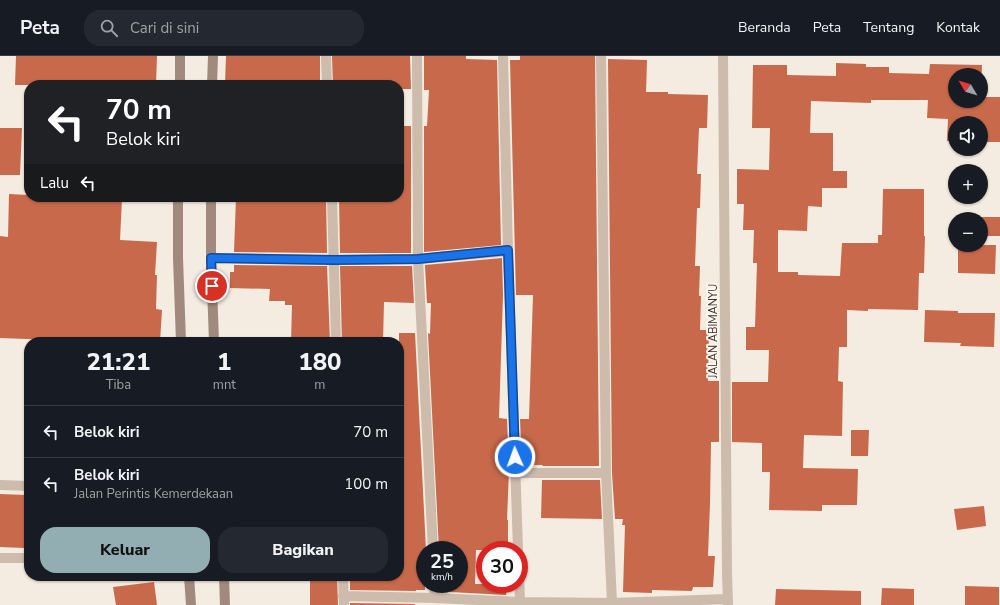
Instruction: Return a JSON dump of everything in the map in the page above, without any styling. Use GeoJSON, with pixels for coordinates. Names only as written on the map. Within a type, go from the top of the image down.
{"type":"FeatureCollection","features":[{"type":"Feature","properties":{"kind":"main road"},"geometry":{"type":"LineString","coordinates":[[180,56],[180,80]]}},
{"type":"Feature","properties":{"kind":"main road"},"geometry":{"type":"LineString","coordinates":[[212,80],[213,56]]}},
{"type":"Feature","properties":{"kind":"main road"},"geometry":{"type":"LineString","coordinates":[[178,202],[181,337]]}},
{"type":"Feature","properties":{"kind":"main road"},"geometry":{"type":"LineString","coordinates":[[211,202],[214,337]]}},
{"type":"Feature","properties":{"kind":"main road"},"geometry":{"type":"LineString","coordinates":[[190,581],[191,605]]}},
{"type":"Feature","properties":{"kind":"main road"},"geometry":{"type":"LineString","coordinates":[[224,581],[225,605]]}},
{"type":"Feature","properties":{"kind":"street"},"geometry":{"type":"LineString","coordinates":[[326,56],[327,80]]}},
{"type":"Feature","properties":{"kind":"street"},"geometry":{"type":"LineString","coordinates":[[417,56],[418,259],[433,541]]}},
{"type":"Feature","properties":{"kind":"street"},"geometry":{"type":"LineString","coordinates":[[503,56],[518,541]]}},
{"type":"Feature","properties":{"kind":"street"},"geometry":{"type":"LineString","coordinates":[[601,56],[606,473],[612,603]]}},
{"type":"Feature","properties":{"kind":"street","name":"JALAN ABIMANYU"},"geometry":{"type":"LineString","coordinates":[[722,56],[728,602]]}},
{"type":"Feature","properties":{"kind":"street"},"geometry":{"type":"LineString","coordinates":[[332,202],[336,337]]}},
{"type":"Feature","properties":{"kind":"street"},"geometry":{"type":"LineString","coordinates":[[211,258],[334,260],[418,259],[508,250]]}},
{"type":"Feature","properties":{"kind":"street"},"geometry":{"type":"LineString","coordinates":[[516,473],[606,473]]}},
{"type":"Feature","properties":{"kind":"street"},"geometry":{"type":"LineString","coordinates":[[0,485],[24,486]]}},
{"type":"Feature","properties":{"kind":"street"},"geometry":{"type":"LineString","coordinates":[[0,558],[24,558]]}},
{"type":"Feature","properties":{"kind":"street"},"geometry":{"type":"LineString","coordinates":[[343,581],[343,600],[435,598],[520,602],[728,602]]}},
{"type":"Feature","properties":{"kind":"street"},"geometry":{"type":"LineString","coordinates":[[435,593],[435,598]]}},
{"type":"Feature","properties":{"kind":"street"},"geometry":{"type":"LineString","coordinates":[[520,593],[520,602]]}},
{"type":"Feature","properties":{"kind":"building"},"geometry":{"type":"Polygon","coordinates":[[[16,56],[157,56],[156,80],[24,80],[24,85],[15,85],[16,56]]]}},
{"type":"Feature","properties":{"kind":"building"},"geometry":{"type":"Polygon","coordinates":[[[226,56],[320,56],[320,80],[225,80],[226,56]]]}},
{"type":"Feature","properties":{"kind":"building"},"geometry":{"type":"Polygon","coordinates":[[[332,56],[410,56],[411,89],[404,89],[404,80],[333,80],[332,56]]]}},
{"type":"Feature","properties":{"kind":"building"},"geometry":{"type":"Polygon","coordinates":[[[424,56],[466,56],[466,59],[497,60],[501,245],[424,252],[424,126],[427,126],[429,90],[424,90],[424,56]]]}},
{"type":"Feature","properties":{"kind":"building"},"geometry":{"type":"Polygon","coordinates":[[[520,56],[595,56],[599,466],[522,465],[520,419],[529,419],[533,295],[516,295],[510,60],[520,60],[520,56]]]}},
{"type":"Feature","properties":{"kind":"building"},"geometry":{"type":"Polygon","coordinates":[[[608,59],[647,60],[646,92],[708,95],[707,128],[699,128],[697,174],[701,174],[700,208],[697,208],[695,266],[700,266],[700,330],[709,330],[708,381],[719,381],[719,442],[711,442],[708,556],[715,556],[713,587],[693,587],[692,591],[652,590],[652,593],[623,592],[625,525],[622,525],[623,519],[615,519],[612,473],[608,59]]]}},
{"type":"Feature","properties":{"kind":"building"},"geometry":{"type":"Polygon","coordinates":[[[836,63],[866,64],[866,67],[889,67],[889,73],[929,74],[930,64],[982,65],[982,68],[948,68],[948,108],[988,108],[988,97],[1000,97],[1000,142],[988,142],[988,116],[948,116],[948,119],[927,118],[928,100],[871,100],[871,103],[811,101],[810,133],[833,133],[833,171],[847,171],[847,188],[822,188],[822,207],[808,206],[807,231],[778,230],[778,272],[798,272],[798,275],[840,276],[842,243],[878,243],[878,235],[882,235],[883,189],[924,189],[924,273],[919,273],[918,310],[847,310],[847,347],[839,347],[838,381],[843,382],[842,436],[804,435],[803,468],[858,469],[857,505],[822,505],[822,511],[769,510],[770,472],[762,472],[762,443],[732,442],[732,382],[768,382],[769,350],[746,350],[746,327],[755,327],[757,263],[753,263],[754,230],[743,230],[744,204],[737,204],[737,169],[769,170],[770,128],[752,128],[753,65],[787,65],[787,75],[836,76],[836,63]]]}},
{"type":"Feature","properties":{"kind":"building"},"geometry":{"type":"Polygon","coordinates":[[[948,119],[948,141],[947,141],[948,119]]]}},
{"type":"Feature","properties":{"kind":"building"},"geometry":{"type":"Polygon","coordinates":[[[404,126],[411,126],[411,253],[340,253],[339,202],[404,202],[404,126]]]}},
{"type":"Feature","properties":{"kind":"building"},"geometry":{"type":"Polygon","coordinates":[[[0,128],[22,128],[20,175],[0,175],[0,128]]]}},
{"type":"Feature","properties":{"kind":"building"},"geometry":{"type":"Polygon","coordinates":[[[9,194],[24,195],[24,202],[122,202],[120,240],[157,242],[155,275],[157,275],[156,309],[162,310],[160,337],[0,338],[0,236],[8,237],[9,194]]]}},
{"type":"Feature","properties":{"kind":"building"},"geometry":{"type":"Polygon","coordinates":[[[236,202],[326,202],[327,253],[234,252],[236,202]]]}},
{"type":"Feature","properties":{"kind":"building"},"geometry":{"type":"Polygon","coordinates":[[[988,217],[1000,217],[1000,236],[988,236],[988,217]]]}},
{"type":"Feature","properties":{"kind":"building"},"geometry":{"type":"Polygon","coordinates":[[[988,245],[996,245],[995,274],[958,273],[958,252],[988,252],[988,245]]]}},
{"type":"Feature","properties":{"kind":"building"},"geometry":{"type":"Polygon","coordinates":[[[502,258],[503,295],[499,418],[507,419],[509,470],[507,520],[508,541],[476,541],[475,584],[476,593],[506,593],[506,595],[468,593],[468,541],[439,541],[428,333],[430,334],[431,303],[427,303],[425,265],[502,258]]]}},
{"type":"Feature","properties":{"kind":"building"},"geometry":{"type":"Polygon","coordinates":[[[234,265],[327,266],[330,337],[291,337],[292,305],[285,305],[285,301],[269,301],[270,289],[230,288],[230,272],[234,272],[234,265]]]}},
{"type":"Feature","properties":{"kind":"building"},"geometry":{"type":"Polygon","coordinates":[[[340,266],[412,266],[414,303],[384,302],[383,337],[342,337],[340,266]]]}},
{"type":"Feature","properties":{"kind":"building"},"geometry":{"type":"Polygon","coordinates":[[[925,310],[958,311],[958,313],[995,313],[994,347],[960,346],[961,343],[924,342],[925,310]]]}},
{"type":"Feature","properties":{"kind":"building"},"geometry":{"type":"Polygon","coordinates":[[[399,333],[415,333],[426,541],[416,541],[416,591],[350,590],[350,581],[404,581],[404,337],[399,337],[399,333]]]}},
{"type":"Feature","properties":{"kind":"building"},"geometry":{"type":"Polygon","coordinates":[[[851,430],[869,430],[868,456],[851,456],[851,430]]]}},
{"type":"Feature","properties":{"kind":"building"},"geometry":{"type":"Polygon","coordinates":[[[542,480],[600,480],[602,519],[541,518],[542,480]]]}},
{"type":"Feature","properties":{"kind":"building"},"geometry":{"type":"Polygon","coordinates":[[[0,494],[24,495],[24,548],[0,547],[0,494]]]}},
{"type":"Feature","properties":{"kind":"building"},"geometry":{"type":"Polygon","coordinates":[[[984,506],[986,526],[957,530],[954,509],[984,506]]]}},
{"type":"Feature","properties":{"kind":"building"},"geometry":{"type":"Polygon","coordinates":[[[310,581],[337,581],[338,605],[310,605],[310,581]]]}},
{"type":"Feature","properties":{"kind":"building"},"geometry":{"type":"Polygon","coordinates":[[[154,582],[157,605],[116,605],[113,587],[154,582]]]}},
{"type":"Feature","properties":{"kind":"building"},"geometry":{"type":"Polygon","coordinates":[[[965,586],[999,587],[999,605],[965,605],[965,586]]]}},
{"type":"Feature","properties":{"kind":"building"},"geometry":{"type":"Polygon","coordinates":[[[882,588],[914,589],[914,605],[881,605],[882,588]]]}},
{"type":"Feature","properties":{"kind":"building"},"geometry":{"type":"Polygon","coordinates":[[[776,589],[861,591],[861,605],[775,605],[776,589]]]}},
{"type":"Feature","properties":{"kind":"building"},"geometry":{"type":"Polygon","coordinates":[[[350,603],[415,604],[415,605],[350,605],[350,603]]]}},
{"type":"Feature","properties":{"kind":"route"},"geometry":{"type":"LineString","coordinates":[[212,286],[211,258],[334,260],[418,259],[508,250],[515,457]]}}]}
